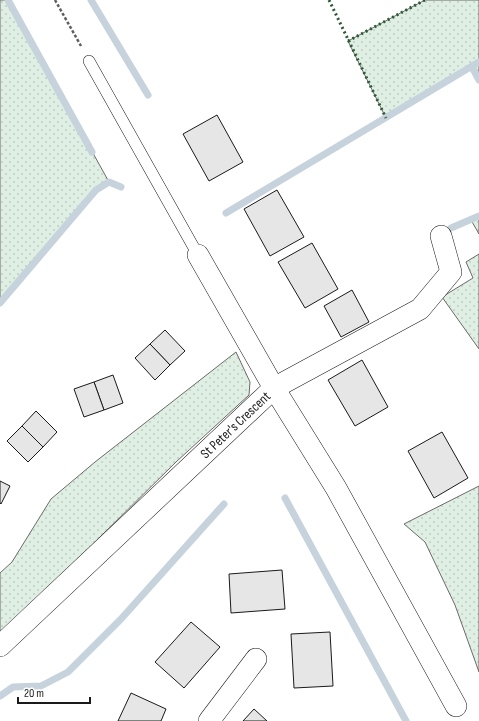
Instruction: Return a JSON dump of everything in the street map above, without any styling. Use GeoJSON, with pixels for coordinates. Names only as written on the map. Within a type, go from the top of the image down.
{"type":"FeatureCollection","features":[{"type":"Feature","properties":{"kind":"street"},"geometry":{"type":"LineString","coordinates":[[198,255],[274,388],[420,309],[451,272],[442,236]]}},
{"type":"Feature","properties":{"kind":"street","name":"St Peter's Crescent"},"geometry":{"type":"LineString","coordinates":[[0,646],[274,388],[336,488],[456,706]]}},
{"type":"Feature","properties":{"kind":"street"},"geometry":{"type":"LineString","coordinates":[[209,721],[256,659]]}},
{"type":"Feature","properties":{"kind":"lane"},"geometry":{"type":"LineString","coordinates":[[89,61],[198,255]]}},
{"type":"Feature","properties":{"kind":"path"},"geometry":{"type":"LineString","coordinates":[[55,0],[89,61]]}},
{"type":"Feature","properties":{"kind":"green space"},"geometry":{"type":"Polygon","coordinates":[[[0,0],[8,0],[109,182],[96,190],[0,303],[0,0]]]}},
{"type":"Feature","properties":{"kind":"green space"},"geometry":{"type":"Polygon","coordinates":[[[425,0],[479,0],[479,80],[471,67],[386,118],[348,41],[425,0]]]}},
{"type":"Feature","properties":{"kind":"green space"},"geometry":{"type":"Polygon","coordinates":[[[479,216],[479,234],[471,220],[479,216]]]}},
{"type":"Feature","properties":{"kind":"green space"},"geometry":{"type":"Polygon","coordinates":[[[479,254],[479,349],[442,297],[473,278],[466,262],[479,254]]]}},
{"type":"Feature","properties":{"kind":"green space"},"geometry":{"type":"Polygon","coordinates":[[[236,352],[250,382],[249,395],[176,462],[0,636],[0,573],[12,562],[51,499],[95,462],[236,352]]]}},
{"type":"Feature","properties":{"kind":"green space"},"geometry":{"type":"Polygon","coordinates":[[[479,486],[479,672],[455,605],[425,542],[404,524],[479,486]]]}},
{"type":"Feature","properties":{"kind":"building"},"geometry":{"type":"Polygon","coordinates":[[[217,115],[243,162],[209,181],[183,134],[217,115]]]}},
{"type":"Feature","properties":{"kind":"building"},"geometry":{"type":"Polygon","coordinates":[[[277,190],[304,237],[270,256],[244,209],[277,190]]]}},
{"type":"Feature","properties":{"kind":"building"},"geometry":{"type":"Polygon","coordinates":[[[312,243],[338,289],[305,308],[278,262],[312,243]]]}},
{"type":"Feature","properties":{"kind":"building"},"geometry":{"type":"Polygon","coordinates":[[[352,290],[369,322],[341,337],[324,306],[352,290]]]}},
{"type":"Feature","properties":{"kind":"building"},"geometry":{"type":"Polygon","coordinates":[[[165,330],[185,351],[170,365],[150,344],[165,330]]]}},
{"type":"Feature","properties":{"kind":"building"},"geometry":{"type":"Polygon","coordinates":[[[150,344],[170,365],[155,380],[135,358],[150,344]]]}},
{"type":"Feature","properties":{"kind":"building"},"geometry":{"type":"Polygon","coordinates":[[[362,360],[388,407],[355,426],[328,380],[362,360]]]}},
{"type":"Feature","properties":{"kind":"building"},"geometry":{"type":"Polygon","coordinates":[[[113,375],[123,403],[104,410],[94,382],[113,375]]]}},
{"type":"Feature","properties":{"kind":"building"},"geometry":{"type":"Polygon","coordinates":[[[94,382],[104,410],[84,417],[74,389],[94,382]]]}},
{"type":"Feature","properties":{"kind":"building"},"geometry":{"type":"Polygon","coordinates":[[[36,411],[57,432],[43,447],[22,426],[36,411]]]}},
{"type":"Feature","properties":{"kind":"building"},"geometry":{"type":"Polygon","coordinates":[[[22,426],[43,447],[28,462],[7,441],[22,426]]]}},
{"type":"Feature","properties":{"kind":"building"},"geometry":{"type":"Polygon","coordinates":[[[442,432],[468,478],[434,498],[408,451],[442,432]]]}},
{"type":"Feature","properties":{"kind":"building"},"geometry":{"type":"Polygon","coordinates":[[[0,481],[10,486],[1,504],[0,503],[0,481]]]}},
{"type":"Feature","properties":{"kind":"building"},"geometry":{"type":"Polygon","coordinates":[[[282,570],[285,609],[231,613],[229,574],[282,570]]]}},
{"type":"Feature","properties":{"kind":"building"},"geometry":{"type":"Polygon","coordinates":[[[191,622],[220,647],[184,688],[155,662],[191,622]]]}},
{"type":"Feature","properties":{"kind":"building"},"geometry":{"type":"Polygon","coordinates":[[[330,632],[333,686],[294,688],[291,634],[330,632]]]}},
{"type":"Feature","properties":{"kind":"building"},"geometry":{"type":"Polygon","coordinates":[[[131,693],[166,709],[161,721],[118,721],[131,693]]]}},
{"type":"Feature","properties":{"kind":"building"},"geometry":{"type":"Polygon","coordinates":[[[254,709],[267,721],[243,721],[254,709]]]}},
{"type":"Feature","properties":{"kind":"waterway"},"geometry":{"type":"LineString","coordinates":[[8,0],[92,152]]}},
{"type":"Feature","properties":{"kind":"waterway"},"geometry":{"type":"LineString","coordinates":[[91,0],[148,95]]}},
{"type":"Feature","properties":{"kind":"waterway"},"geometry":{"type":"LineString","coordinates":[[226,213],[479,62]]}},
{"type":"Feature","properties":{"kind":"waterway"},"geometry":{"type":"LineString","coordinates":[[472,67],[479,80]]}},
{"type":"Feature","properties":{"kind":"waterway"},"geometry":{"type":"LineString","coordinates":[[0,303],[96,190],[109,182],[121,187]]}},
{"type":"Feature","properties":{"kind":"waterway"},"geometry":{"type":"LineString","coordinates":[[451,228],[479,216]]}},
{"type":"Feature","properties":{"kind":"waterway"},"geometry":{"type":"LineString","coordinates":[[285,498],[406,721]]}},
{"type":"Feature","properties":{"kind":"waterway"},"geometry":{"type":"LineString","coordinates":[[0,696],[13,687],[41,686],[68,672],[121,619],[224,504]]}},
{"type":"Feature","properties":{"kind":"hedge"},"geometry":{"type":"LineString","coordinates":[[329,0],[386,118]]}},
{"type":"Feature","properties":{"kind":"hedge"},"geometry":{"type":"LineString","coordinates":[[348,41],[425,0]]}}]}
